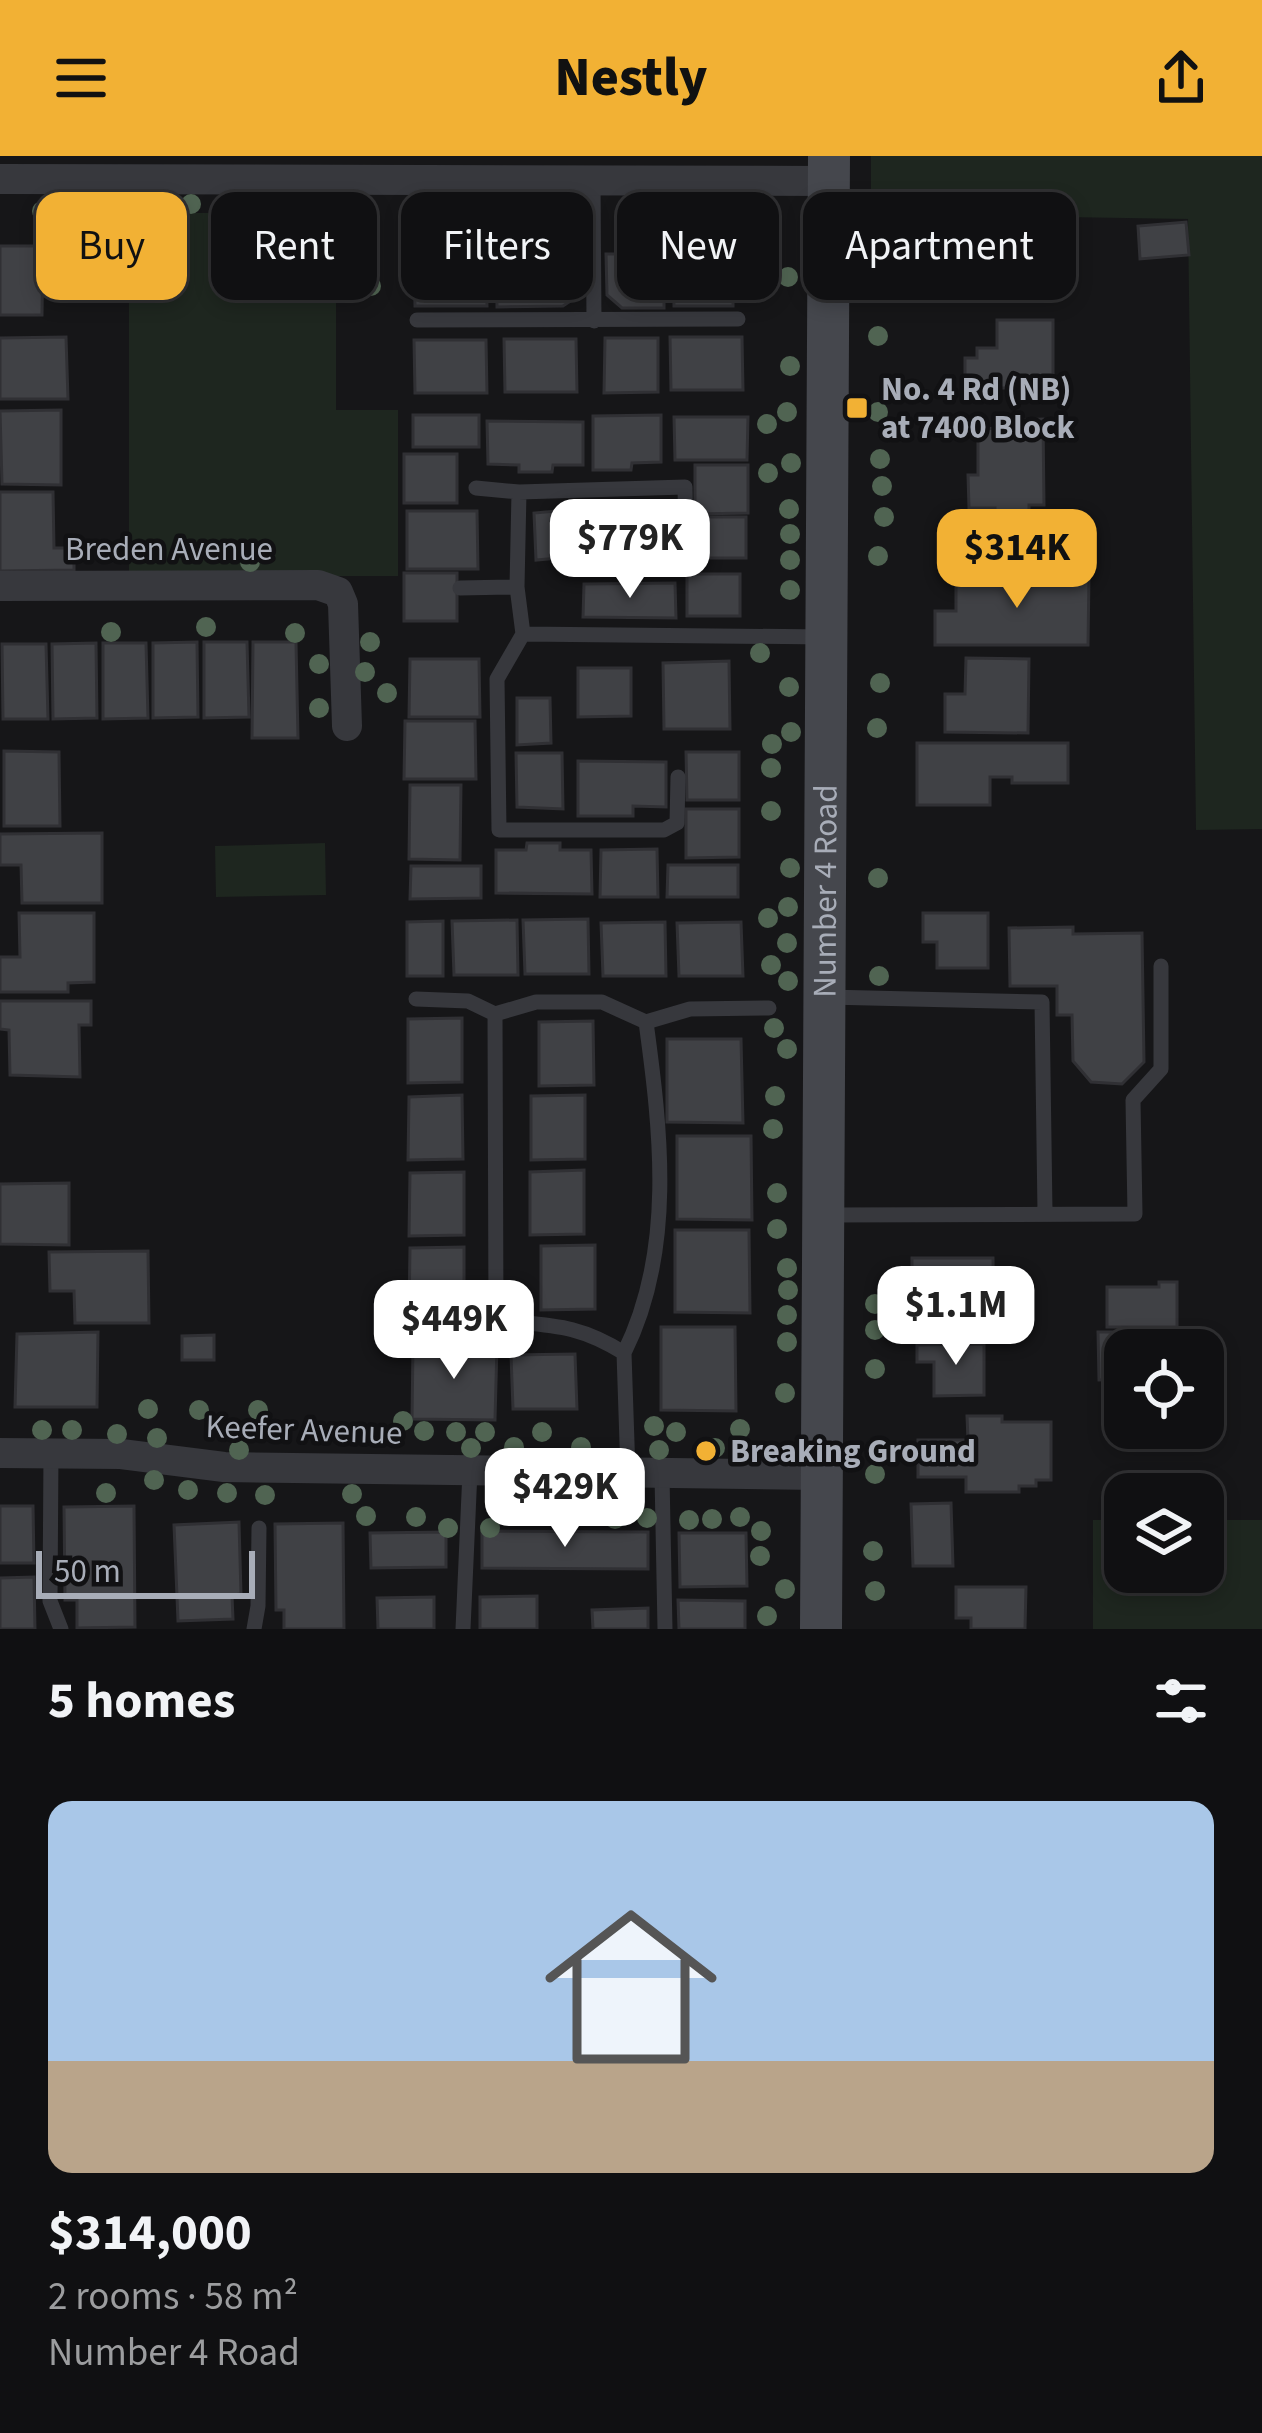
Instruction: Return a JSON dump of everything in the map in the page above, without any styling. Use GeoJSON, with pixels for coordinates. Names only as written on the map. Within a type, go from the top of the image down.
{"type":"FeatureCollection","features":[{"type":"Feature","properties":{"kind":"main road","name":"Number 4 Road"},"geometry":{"type":"LineString","coordinates":[[821,1629],[829,168]]}},
{"type":"Feature","properties":{"kind":"street"},"geometry":{"type":"LineString","coordinates":[[0,179],[592,180],[829,168]]}},
{"type":"Feature","properties":{"kind":"street","name":"Breden Avenue"},"geometry":{"type":"LineString","coordinates":[[0,586],[318,585],[338,592],[344,604],[346,726]]}},
{"type":"Feature","properties":{"kind":"street","name":"Keefer Avenue"},"geometry":{"type":"LineString","coordinates":[[0,1453],[121,1454],[224,1467],[821,1475]]}},
{"type":"Feature","properties":{"kind":"lane"},"geometry":{"type":"LineString","coordinates":[[592,180],[593,321]]}},
{"type":"Feature","properties":{"kind":"lane"},"geometry":{"type":"LineString","coordinates":[[417,320],[738,319]]}},
{"type":"Feature","properties":{"kind":"lane"},"geometry":{"type":"LineString","coordinates":[[476,488],[519,492],[685,487],[686,544]]}},
{"type":"Feature","properties":{"kind":"lane"},"geometry":{"type":"LineString","coordinates":[[519,492],[517,587],[523,634],[497,679],[499,830],[664,830],[677,824],[678,777]]}},
{"type":"Feature","properties":{"kind":"lane"},"geometry":{"type":"LineString","coordinates":[[460,588],[517,587]]}},
{"type":"Feature","properties":{"kind":"lane"},"geometry":{"type":"LineString","coordinates":[[523,634],[827,637]]}},
{"type":"Feature","properties":{"kind":"lane"},"geometry":{"type":"LineString","coordinates":[[823,1215],[1135,1214],[1133,1100],[1161,1069],[1161,966]]}},
{"type":"Feature","properties":{"kind":"lane"},"geometry":{"type":"LineString","coordinates":[[824,997],[1042,1002],[1045,1212]]}},
{"type":"Feature","properties":{"kind":"lane"},"geometry":{"type":"LineString","coordinates":[[416,999],[468,1001],[495,1014],[536,1002],[602,1002],[646,1022],[690,1009],[769,1008]]}},
{"type":"Feature","properties":{"kind":"lane"},"geometry":{"type":"LineString","coordinates":[[495,1014],[496,1320]]}},
{"type":"Feature","properties":{"kind":"lane"},"geometry":{"type":"LineString","coordinates":[[628,1473],[624,1353],[651,1286],[660,1222],[655,1084],[646,1022]]}},
{"type":"Feature","properties":{"kind":"lane"},"geometry":{"type":"LineString","coordinates":[[424,1328],[473,1328],[496,1320],[576,1328],[624,1353]]}},
{"type":"Feature","properties":{"kind":"lane"},"geometry":{"type":"LineString","coordinates":[[51,1452],[50,1601],[61,1629]]}},
{"type":"Feature","properties":{"kind":"lane"},"geometry":{"type":"LineString","coordinates":[[463,1629],[470,1472]]}},
{"type":"Feature","properties":{"kind":"lane"},"geometry":{"type":"LineString","coordinates":[[662,1475],[664,1629]]}},
{"type":"Feature","properties":{"kind":"lane"},"geometry":{"type":"LineString","coordinates":[[254,1629],[259,1528]]}},
{"type":"Feature","properties":{"kind":"shaded area"},"geometry":{"type":"Polygon","coordinates":[[[871,156],[1262,156],[1262,829],[1196,830],[1188,219],[1076,217],[1076,192],[871,192],[871,156]]]}},
{"type":"Feature","properties":{"kind":"shaded area"},"geometry":{"type":"Polygon","coordinates":[[[187,213],[211,213],[211,300],[336,300],[336,410],[398,410],[398,576],[129,576],[129,300],[187,300],[187,213]]]}},
{"type":"Feature","properties":{"kind":"shaded area"},"geometry":{"type":"Polygon","coordinates":[[[325,843],[326,895],[216,897],[215,846],[325,843]]]}},
{"type":"Feature","properties":{"kind":"shaded area"},"geometry":{"type":"Polygon","coordinates":[[[1093,1520],[1104,1520],[1104,1593],[1224,1593],[1224,1520],[1262,1520],[1262,1629],[1093,1629],[1093,1520]]]}},
{"type":"Feature","properties":{"kind":"building"},"geometry":{"type":"Polygon","coordinates":[[[1186,222],[1189,255],[1140,259],[1138,226],[1186,222]]]}},
{"type":"Feature","properties":{"kind":"building"},"geometry":{"type":"Polygon","coordinates":[[[0,246],[36,246],[36,300],[42,300],[42,315],[0,315],[0,246]]]}},
{"type":"Feature","properties":{"kind":"building"},"geometry":{"type":"Polygon","coordinates":[[[606,254],[617,254],[617,300],[664,300],[664,308],[622,308],[607,295],[606,254]]]}},
{"type":"Feature","properties":{"kind":"building"},"geometry":{"type":"Polygon","coordinates":[[[415,300],[487,300],[487,306],[415,306],[415,300]]]}},
{"type":"Feature","properties":{"kind":"building"},"geometry":{"type":"Polygon","coordinates":[[[497,300],[572,300],[563,306],[497,307],[497,300]]]}},
{"type":"Feature","properties":{"kind":"building"},"geometry":{"type":"Polygon","coordinates":[[[674,300],[733,300],[733,306],[674,306],[674,300]]]}},
{"type":"Feature","properties":{"kind":"building"},"geometry":{"type":"Polygon","coordinates":[[[997,320],[1053,320],[1053,388],[965,388],[965,358],[977,358],[977,348],[997,348],[997,320]]]}},
{"type":"Feature","properties":{"kind":"building"},"geometry":{"type":"Polygon","coordinates":[[[66,337],[68,399],[0,399],[0,338],[66,337]]]}},
{"type":"Feature","properties":{"kind":"building"},"geometry":{"type":"Polygon","coordinates":[[[670,337],[742,337],[743,390],[671,390],[670,337]]]}},
{"type":"Feature","properties":{"kind":"building"},"geometry":{"type":"Polygon","coordinates":[[[605,338],[658,338],[658,392],[604,393],[605,338]]]}},
{"type":"Feature","properties":{"kind":"building"},"geometry":{"type":"Polygon","coordinates":[[[504,339],[576,339],[577,392],[505,392],[504,339]]]}},
{"type":"Feature","properties":{"kind":"building"},"geometry":{"type":"Polygon","coordinates":[[[414,340],[486,340],[487,393],[415,393],[414,340]]]}},
{"type":"Feature","properties":{"kind":"building"},"geometry":{"type":"Polygon","coordinates":[[[61,410],[61,485],[2,484],[0,411],[61,410]]]}},
{"type":"Feature","properties":{"kind":"building"},"geometry":{"type":"Polygon","coordinates":[[[413,415],[479,415],[479,447],[413,447],[413,415]]]}},
{"type":"Feature","properties":{"kind":"building"},"geometry":{"type":"Polygon","coordinates":[[[661,415],[661,462],[632,463],[631,470],[593,470],[593,416],[661,415]]]}},
{"type":"Feature","properties":{"kind":"building"},"geometry":{"type":"Polygon","coordinates":[[[674,417],[748,417],[747,460],[675,460],[674,417]]]}},
{"type":"Feature","properties":{"kind":"building"},"geometry":{"type":"Polygon","coordinates":[[[1043,419],[1044,505],[1029,505],[1029,514],[969,508],[968,475],[978,475],[978,429],[1043,419]]]}},
{"type":"Feature","properties":{"kind":"building"},"geometry":{"type":"Polygon","coordinates":[[[487,421],[583,422],[583,465],[519,472],[519,465],[488,464],[487,421]]]}},
{"type":"Feature","properties":{"kind":"building"},"geometry":{"type":"Polygon","coordinates":[[[404,454],[457,454],[457,503],[404,503],[404,454]]]}},
{"type":"Feature","properties":{"kind":"building"},"geometry":{"type":"Polygon","coordinates":[[[695,465],[748,465],[748,513],[695,514],[695,465]]]}},
{"type":"Feature","properties":{"kind":"building"},"geometry":{"type":"Polygon","coordinates":[[[0,492],[53,492],[54,548],[74,548],[74,570],[0,571],[0,492]]]}},
{"type":"Feature","properties":{"kind":"building"},"geometry":{"type":"Polygon","coordinates":[[[667,504],[668,552],[610,553],[610,505],[667,504]]]}},
{"type":"Feature","properties":{"kind":"building"},"geometry":{"type":"Polygon","coordinates":[[[590,508],[594,555],[536,560],[534,513],[590,508]]]}},
{"type":"Feature","properties":{"kind":"building"},"geometry":{"type":"Polygon","coordinates":[[[407,511],[477,511],[478,569],[407,569],[407,511]]]}},
{"type":"Feature","properties":{"kind":"building"},"geometry":{"type":"Polygon","coordinates":[[[693,517],[746,517],[746,558],[693,558],[693,517]]]}},
{"type":"Feature","properties":{"kind":"building"},"geometry":{"type":"Polygon","coordinates":[[[404,573],[457,573],[457,621],[404,621],[404,573]]]}},
{"type":"Feature","properties":{"kind":"building"},"geometry":{"type":"Polygon","coordinates":[[[687,574],[740,574],[740,616],[687,616],[687,574]]]}},
{"type":"Feature","properties":{"kind":"building"},"geometry":{"type":"Polygon","coordinates":[[[956,575],[1089,576],[1088,645],[935,645],[935,611],[956,611],[956,575]]]}},
{"type":"Feature","properties":{"kind":"building"},"geometry":{"type":"Polygon","coordinates":[[[675,583],[676,618],[583,617],[584,584],[675,583]]]}},
{"type":"Feature","properties":{"kind":"building"},"geometry":{"type":"Polygon","coordinates":[[[197,642],[198,717],[153,718],[153,643],[197,642]]]}},
{"type":"Feature","properties":{"kind":"building"},"geometry":{"type":"Polygon","coordinates":[[[204,642],[247,642],[249,717],[204,718],[204,642]]]}},
{"type":"Feature","properties":{"kind":"building"},"geometry":{"type":"Polygon","coordinates":[[[253,642],[296,642],[298,738],[252,738],[253,642]]]}},
{"type":"Feature","properties":{"kind":"building"},"geometry":{"type":"Polygon","coordinates":[[[96,643],[97,718],[53,719],[52,644],[96,643]]]}},
{"type":"Feature","properties":{"kind":"building"},"geometry":{"type":"Polygon","coordinates":[[[103,643],[146,643],[148,718],[103,719],[103,643]]]}},
{"type":"Feature","properties":{"kind":"building"},"geometry":{"type":"Polygon","coordinates":[[[2,644],[46,644],[48,719],[3,719],[2,644]]]}},
{"type":"Feature","properties":{"kind":"building"},"geometry":{"type":"Polygon","coordinates":[[[966,658],[1029,659],[1028,733],[945,732],[945,694],[965,694],[966,658]]]}},
{"type":"Feature","properties":{"kind":"building"},"geometry":{"type":"Polygon","coordinates":[[[410,659],[479,659],[480,717],[409,717],[410,659]]]}},
{"type":"Feature","properties":{"kind":"building"},"geometry":{"type":"Polygon","coordinates":[[[729,661],[730,729],[664,729],[663,663],[729,661]]]}},
{"type":"Feature","properties":{"kind":"building"},"geometry":{"type":"Polygon","coordinates":[[[578,668],[631,668],[631,716],[578,717],[578,668]]]}},
{"type":"Feature","properties":{"kind":"building"},"geometry":{"type":"Polygon","coordinates":[[[517,698],[550,698],[551,743],[517,745],[517,698]]]}},
{"type":"Feature","properties":{"kind":"building"},"geometry":{"type":"Polygon","coordinates":[[[405,721],[475,721],[476,779],[404,779],[405,721]]]}},
{"type":"Feature","properties":{"kind":"building"},"geometry":{"type":"Polygon","coordinates":[[[917,743],[1068,743],[1068,783],[1012,783],[1012,777],[990,777],[990,805],[917,805],[917,743]]]}},
{"type":"Feature","properties":{"kind":"building"},"geometry":{"type":"Polygon","coordinates":[[[4,751],[59,752],[60,826],[4,826],[4,751]]]}},
{"type":"Feature","properties":{"kind":"building"},"geometry":{"type":"Polygon","coordinates":[[[686,752],[739,752],[739,800],[687,800],[686,752]]]}},
{"type":"Feature","properties":{"kind":"building"},"geometry":{"type":"Polygon","coordinates":[[[516,753],[562,753],[563,809],[517,807],[516,753]]]}},
{"type":"Feature","properties":{"kind":"building"},"geometry":{"type":"Polygon","coordinates":[[[578,761],[666,762],[666,807],[633,806],[633,816],[578,816],[578,761]]]}},
{"type":"Feature","properties":{"kind":"building"},"geometry":{"type":"Polygon","coordinates":[[[410,785],[461,785],[460,860],[409,859],[410,785]]]}},
{"type":"Feature","properties":{"kind":"building"},"geometry":{"type":"Polygon","coordinates":[[[686,809],[739,809],[739,857],[686,858],[686,809]]]}},
{"type":"Feature","properties":{"kind":"building"},"geometry":{"type":"Polygon","coordinates":[[[102,833],[102,903],[22,903],[21,865],[0,865],[0,834],[102,833]]]}},
{"type":"Feature","properties":{"kind":"building"},"geometry":{"type":"Polygon","coordinates":[[[527,843],[591,850],[592,894],[496,893],[496,850],[526,850],[527,843]]]}},
{"type":"Feature","properties":{"kind":"building"},"geometry":{"type":"Polygon","coordinates":[[[657,849],[658,897],[600,897],[601,850],[657,849]]]}},
{"type":"Feature","properties":{"kind":"building"},"geometry":{"type":"Polygon","coordinates":[[[668,865],[738,865],[738,897],[667,897],[668,865]]]}},
{"type":"Feature","properties":{"kind":"building"},"geometry":{"type":"Polygon","coordinates":[[[411,866],[481,866],[481,898],[410,899],[411,866]]]}},
{"type":"Feature","properties":{"kind":"building"},"geometry":{"type":"Polygon","coordinates":[[[19,913],[94,913],[94,982],[68,983],[68,992],[0,992],[0,957],[20,957],[19,913]]]}},
{"type":"Feature","properties":{"kind":"building"},"geometry":{"type":"Polygon","coordinates":[[[923,913],[988,913],[988,968],[937,968],[937,942],[923,942],[923,913]]]}},
{"type":"Feature","properties":{"kind":"building"},"geometry":{"type":"Polygon","coordinates":[[[588,919],[589,974],[525,974],[523,920],[588,919]]]}},
{"type":"Feature","properties":{"kind":"building"},"geometry":{"type":"Polygon","coordinates":[[[517,920],[518,975],[454,975],[452,921],[517,920]]]}},
{"type":"Feature","properties":{"kind":"building"},"geometry":{"type":"Polygon","coordinates":[[[443,921],[443,976],[407,976],[407,922],[443,921]]]}},
{"type":"Feature","properties":{"kind":"building"},"geometry":{"type":"Polygon","coordinates":[[[665,922],[666,976],[603,976],[601,923],[665,922]]]}},
{"type":"Feature","properties":{"kind":"building"},"geometry":{"type":"Polygon","coordinates":[[[741,922],[743,976],[679,976],[677,923],[741,922]]]}},
{"type":"Feature","properties":{"kind":"building"},"geometry":{"type":"Polygon","coordinates":[[[1073,927],[1073,934],[1142,933],[1144,1062],[1122,1084],[1091,1082],[1073,1061],[1072,1015],[1057,1015],[1057,986],[1010,986],[1009,928],[1073,927]]]}},
{"type":"Feature","properties":{"kind":"building"},"geometry":{"type":"Polygon","coordinates":[[[0,1001],[91,1001],[91,1025],[79,1025],[80,1077],[10,1075],[9,1030],[0,1029],[0,1001]]]}},
{"type":"Feature","properties":{"kind":"building"},"geometry":{"type":"Polygon","coordinates":[[[462,1018],[462,1082],[408,1083],[408,1019],[462,1018]]]}},
{"type":"Feature","properties":{"kind":"building"},"geometry":{"type":"Polygon","coordinates":[[[593,1021],[594,1085],[539,1086],[539,1022],[593,1021]]]}},
{"type":"Feature","properties":{"kind":"building"},"geometry":{"type":"Polygon","coordinates":[[[667,1039],[741,1039],[743,1123],[667,1122],[667,1039]]]}},
{"type":"Feature","properties":{"kind":"building"},"geometry":{"type":"Polygon","coordinates":[[[462,1095],[463,1159],[408,1160],[409,1097],[462,1095]]]}},
{"type":"Feature","properties":{"kind":"building"},"geometry":{"type":"Polygon","coordinates":[[[585,1095],[585,1159],[531,1160],[531,1096],[585,1095]]]}},
{"type":"Feature","properties":{"kind":"building"},"geometry":{"type":"Polygon","coordinates":[[[677,1136],[751,1136],[752,1220],[677,1219],[677,1136]]]}},
{"type":"Feature","properties":{"kind":"building"},"geometry":{"type":"Polygon","coordinates":[[[584,1170],[584,1234],[530,1235],[530,1172],[584,1170]]]}},
{"type":"Feature","properties":{"kind":"building"},"geometry":{"type":"Polygon","coordinates":[[[464,1172],[464,1235],[409,1236],[410,1173],[464,1172]]]}},
{"type":"Feature","properties":{"kind":"building"},"geometry":{"type":"Polygon","coordinates":[[[69,1183],[69,1245],[0,1244],[0,1184],[69,1183]]]}},
{"type":"Feature","properties":{"kind":"building"},"geometry":{"type":"Polygon","coordinates":[[[675,1230],[749,1230],[750,1313],[675,1312],[675,1230]]]}},
{"type":"Feature","properties":{"kind":"building"},"geometry":{"type":"Polygon","coordinates":[[[595,1245],[595,1309],[541,1310],[541,1246],[595,1245]]]}},
{"type":"Feature","properties":{"kind":"building"},"geometry":{"type":"Polygon","coordinates":[[[464,1247],[464,1311],[409,1311],[410,1248],[464,1247]]]}},
{"type":"Feature","properties":{"kind":"building"},"geometry":{"type":"Polygon","coordinates":[[[148,1251],[149,1323],[75,1323],[74,1291],[50,1291],[49,1252],[148,1251]]]}},
{"type":"Feature","properties":{"kind":"building"},"geometry":{"type":"Polygon","coordinates":[[[912,1258],[993,1258],[994,1324],[925,1324],[925,1292],[912,1292],[912,1258]]]}},
{"type":"Feature","properties":{"kind":"building"},"geometry":{"type":"Polygon","coordinates":[[[1159,1282],[1177,1282],[1177,1327],[1107,1327],[1107,1287],[1159,1287],[1159,1282]]]}},
{"type":"Feature","properties":{"kind":"building"},"geometry":{"type":"Polygon","coordinates":[[[661,1327],[735,1327],[736,1411],[661,1410],[661,1327]]]}},
{"type":"Feature","properties":{"kind":"building"},"geometry":{"type":"Polygon","coordinates":[[[98,1332],[97,1407],[15,1407],[17,1334],[98,1332]]]}},
{"type":"Feature","properties":{"kind":"building"},"geometry":{"type":"Polygon","coordinates":[[[1098,1332],[1104,1332],[1104,1380],[1099,1380],[1098,1332]]]}},
{"type":"Feature","properties":{"kind":"building"},"geometry":{"type":"Polygon","coordinates":[[[214,1335],[214,1360],[182,1360],[182,1336],[214,1335]]]}},
{"type":"Feature","properties":{"kind":"building"},"geometry":{"type":"Polygon","coordinates":[[[984,1344],[984,1395],[934,1396],[934,1362],[917,1362],[917,1345],[984,1344]]]}},
{"type":"Feature","properties":{"kind":"building"},"geometry":{"type":"Polygon","coordinates":[[[413,1345],[497,1345],[495,1420],[412,1419],[413,1345]]]}},
{"type":"Feature","properties":{"kind":"building"},"geometry":{"type":"Polygon","coordinates":[[[575,1354],[577,1409],[513,1409],[511,1355],[575,1354]]]}},
{"type":"Feature","properties":{"kind":"building"},"geometry":{"type":"Polygon","coordinates":[[[967,1416],[1051,1422],[1051,1480],[1019,1486],[1019,1492],[966,1492],[966,1477],[918,1477],[918,1440],[968,1440],[967,1416]]]}},
{"type":"Feature","properties":{"kind":"building"},"geometry":{"type":"Polygon","coordinates":[[[951,1503],[953,1566],[913,1566],[911,1504],[951,1503]]]}},
{"type":"Feature","properties":{"kind":"building"},"geometry":{"type":"Polygon","coordinates":[[[0,1506],[33,1506],[34,1563],[0,1563],[0,1506]]]}},
{"type":"Feature","properties":{"kind":"building"},"geometry":{"type":"Polygon","coordinates":[[[134,1506],[135,1627],[77,1628],[77,1600],[65,1600],[64,1507],[134,1506]]]}},
{"type":"Feature","properties":{"kind":"building"},"geometry":{"type":"Polygon","coordinates":[[[239,1522],[241,1594],[232,1595],[233,1619],[178,1621],[174,1525],[239,1522]]]}},
{"type":"Feature","properties":{"kind":"building"},"geometry":{"type":"Polygon","coordinates":[[[343,1523],[344,1629],[284,1629],[284,1610],[276,1610],[275,1524],[343,1523]]]}},
{"type":"Feature","properties":{"kind":"building"},"geometry":{"type":"Polygon","coordinates":[[[482,1531],[648,1532],[648,1569],[482,1568],[482,1531]]]}},
{"type":"Feature","properties":{"kind":"building"},"geometry":{"type":"Polygon","coordinates":[[[446,1532],[446,1567],[371,1568],[370,1533],[446,1532]]]}},
{"type":"Feature","properties":{"kind":"building"},"geometry":{"type":"Polygon","coordinates":[[[679,1533],[746,1533],[747,1586],[680,1587],[679,1533]]]}},
{"type":"Feature","properties":{"kind":"building"},"geometry":{"type":"Polygon","coordinates":[[[34,1577],[35,1629],[0,1629],[0,1578],[34,1577]]]}},
{"type":"Feature","properties":{"kind":"building"},"geometry":{"type":"Polygon","coordinates":[[[956,1587],[1026,1587],[1025,1629],[971,1629],[971,1618],[956,1618],[956,1587]]]}},
{"type":"Feature","properties":{"kind":"building"},"geometry":{"type":"Polygon","coordinates":[[[537,1596],[537,1629],[480,1629],[480,1597],[537,1596]]]}},
{"type":"Feature","properties":{"kind":"building"},"geometry":{"type":"Polygon","coordinates":[[[434,1597],[434,1629],[378,1629],[377,1598],[434,1597]]]}},
{"type":"Feature","properties":{"kind":"building"},"geometry":{"type":"Polygon","coordinates":[[[678,1600],[745,1601],[745,1629],[679,1629],[678,1600]]]}},
{"type":"Feature","properties":{"kind":"building"},"geometry":{"type":"Polygon","coordinates":[[[648,1608],[648,1629],[593,1629],[592,1610],[648,1608]]]}},
{"type":"Feature","properties":{"kind":"place","name":"No. 4 Rd (NB) at 7400 Block"},"geometry":{"type":"Point","coordinates":[857,408]}},
{"type":"Feature","properties":{"kind":"place","name":"Breaking Ground"},"geometry":{"type":"Point","coordinates":[706,1451]}}]}
